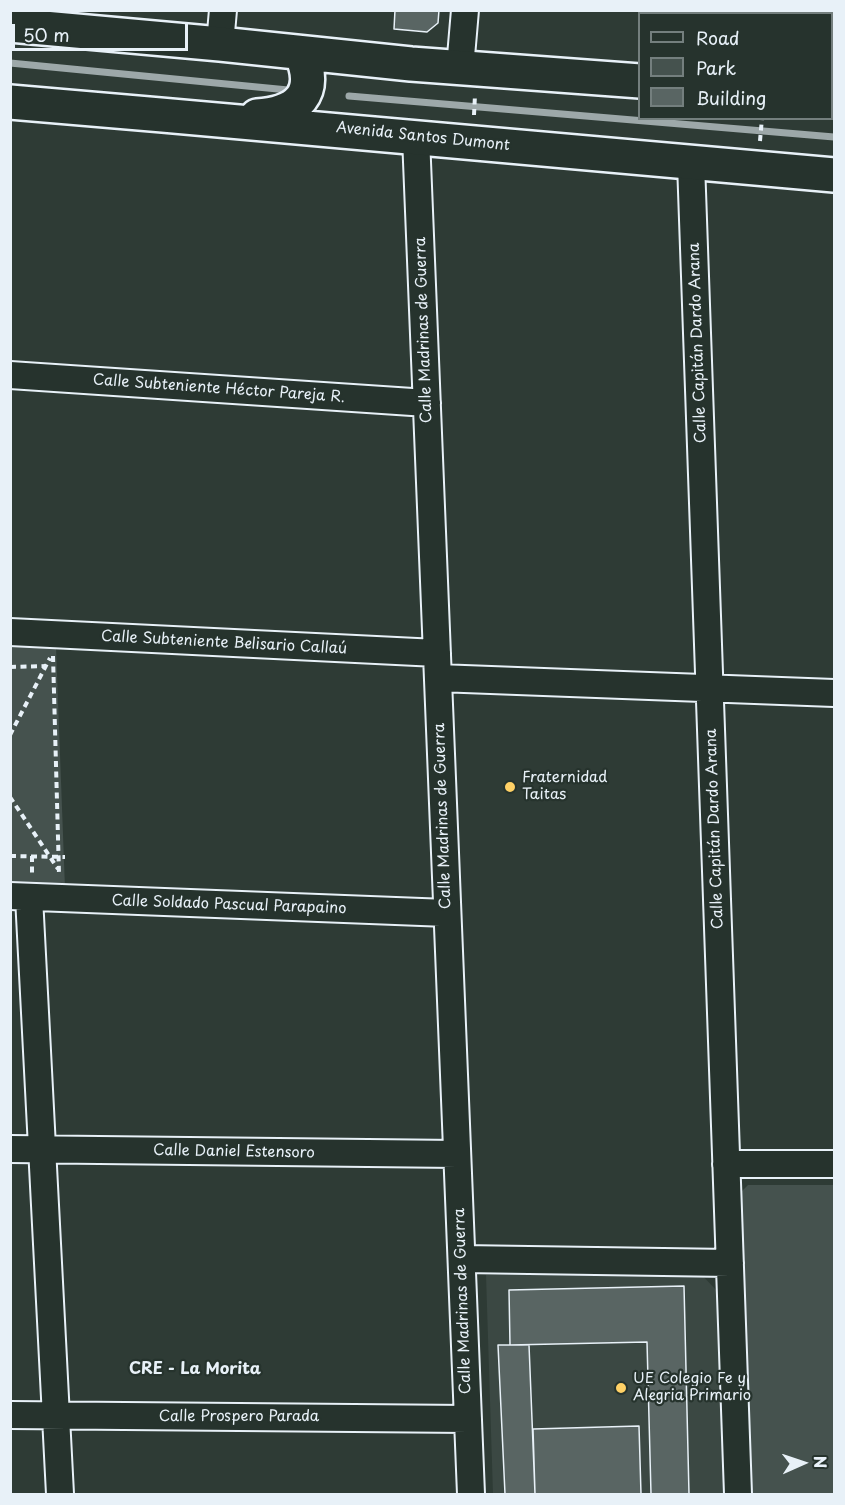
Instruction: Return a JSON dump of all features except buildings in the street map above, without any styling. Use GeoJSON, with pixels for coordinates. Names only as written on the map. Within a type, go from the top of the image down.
{"type":"FeatureCollection","features":[{"type":"Feature","properties":{"kind":"main road"},"geometry":{"type":"LineString","coordinates":[[10,25],[411,64],[638,81]]}},
{"type":"Feature","properties":{"kind":"main road"},"geometry":{"type":"LineString","coordinates":[[214,119],[275,115],[291,109],[300,100],[307,84],[308,69],[301,53]]}},
{"type":"Feature","properties":{"kind":"main road"},"geometry":{"type":"LineString","coordinates":[[330,128],[321,102],[324,89],[333,79],[346,74],[411,64]]}},
{"type":"Feature","properties":{"kind":"main road","name":"Avenida Santos Dumont"},"geometry":{"type":"LineString","coordinates":[[10,102],[330,128],[834,175]]}},
{"type":"Feature","properties":{"kind":"street"},"geometry":{"type":"LineString","coordinates":[[220,44],[223,10]]}},
{"type":"Feature","properties":{"kind":"street"},"geometry":{"type":"LineString","coordinates":[[460,68],[465,10]]}},
{"type":"Feature","properties":{"kind":"street","name":"Calle Madrinas de Guerra"},"geometry":{"type":"LineString","coordinates":[[416,137],[471,1494]]}},
{"type":"Feature","properties":{"kind":"street","name":"Calle Capitán Dardo Arana"},"geometry":{"type":"LineString","coordinates":[[691,163],[738,1494]]}},
{"type":"Feature","properties":{"kind":"street","name":"Calle Subteniente Héctor Pareja R."},"geometry":{"type":"LineString","coordinates":[[10,375],[427,403]]}},
{"type":"Feature","properties":{"kind":"street","name":"Calle Subteniente Belisario Callaú"},"geometry":{"type":"LineString","coordinates":[[10,632],[710,688],[834,693]]}},
{"type":"Feature","properties":{"kind":"street","name":"Calle Soldado Pascual Parapaino"},"geometry":{"type":"LineString","coordinates":[[20,897],[62,889],[447,913]]}},
{"type":"Feature","properties":{"kind":"street"},"geometry":{"type":"LineString","coordinates":[[20,897],[41,1149],[60,1494]]}},
{"type":"Feature","properties":{"kind":"street","name":"Calle Daniel Estensoro"},"geometry":{"type":"LineString","coordinates":[[10,1149],[457,1154]]}},
{"type":"Feature","properties":{"kind":"street"},"geometry":{"type":"LineString","coordinates":[[726,1164],[834,1164]]}},
{"type":"Feature","properties":{"kind":"street"},"geometry":{"type":"LineString","coordinates":[[462,1259],[729,1263]]}},
{"type":"Feature","properties":{"kind":"street","name":"Calle Prospero Parada"},"geometry":{"type":"LineString","coordinates":[[10,1415],[468,1419]]}},
{"type":"Feature","properties":{"kind":"path"},"geometry":{"type":"LineString","coordinates":[[474,118],[475,97]]}},
{"type":"Feature","properties":{"kind":"path"},"geometry":{"type":"LineString","coordinates":[[759,149],[762,120]]}},
{"type":"Feature","properties":{"kind":"path"},"geometry":{"type":"LineString","coordinates":[[10,735],[53,653],[59,871],[62,889]]}},
{"type":"Feature","properties":{"kind":"path"},"geometry":{"type":"LineString","coordinates":[[10,667],[46,666]]}},
{"type":"Feature","properties":{"kind":"path"},"geometry":{"type":"LineString","coordinates":[[10,797],[59,871],[62,889]]}},
{"type":"Feature","properties":{"kind":"path"},"geometry":{"type":"LineString","coordinates":[[10,856],[65,857]]}},
{"type":"Feature","properties":{"kind":"shaded area"},"geometry":{"type":"Polygon","coordinates":[[[700,1273],[719,1293],[725,1494],[493,1494],[486,1275],[700,1273]]]}},
{"type":"Feature","properties":{"kind":"green space"},"geometry":{"type":"Polygon","coordinates":[[[11,647],[56,647],[65,888],[11,887],[11,647]]]}},
{"type":"Feature","properties":{"kind":"green space"},"geometry":{"type":"Polygon","coordinates":[[[748,1185],[834,1185],[834,1494],[751,1494],[739,1194],[748,1185]]]}},
{"type":"Feature","properties":{"kind":"waterway"},"geometry":{"type":"LineString","coordinates":[[10,63],[288,90]]}},
{"type":"Feature","properties":{"kind":"waterway"},"geometry":{"type":"LineString","coordinates":[[349,96],[834,137]]}},
{"type":"Feature","properties":{"kind":"place","name":"Fraternidad Taitas"},"geometry":{"type":"Point","coordinates":[510,787]}},
{"type":"Feature","properties":{"kind":"place","name":"UE Colegio Fe y Alegria Primario"},"geometry":{"type":"Point","coordinates":[621,1388]}},
{"type":"Feature","properties":{"kind":"district","name":"CRE - La Morita"},"geometry":{"type":"Point","coordinates":[195,1370]}}]}
